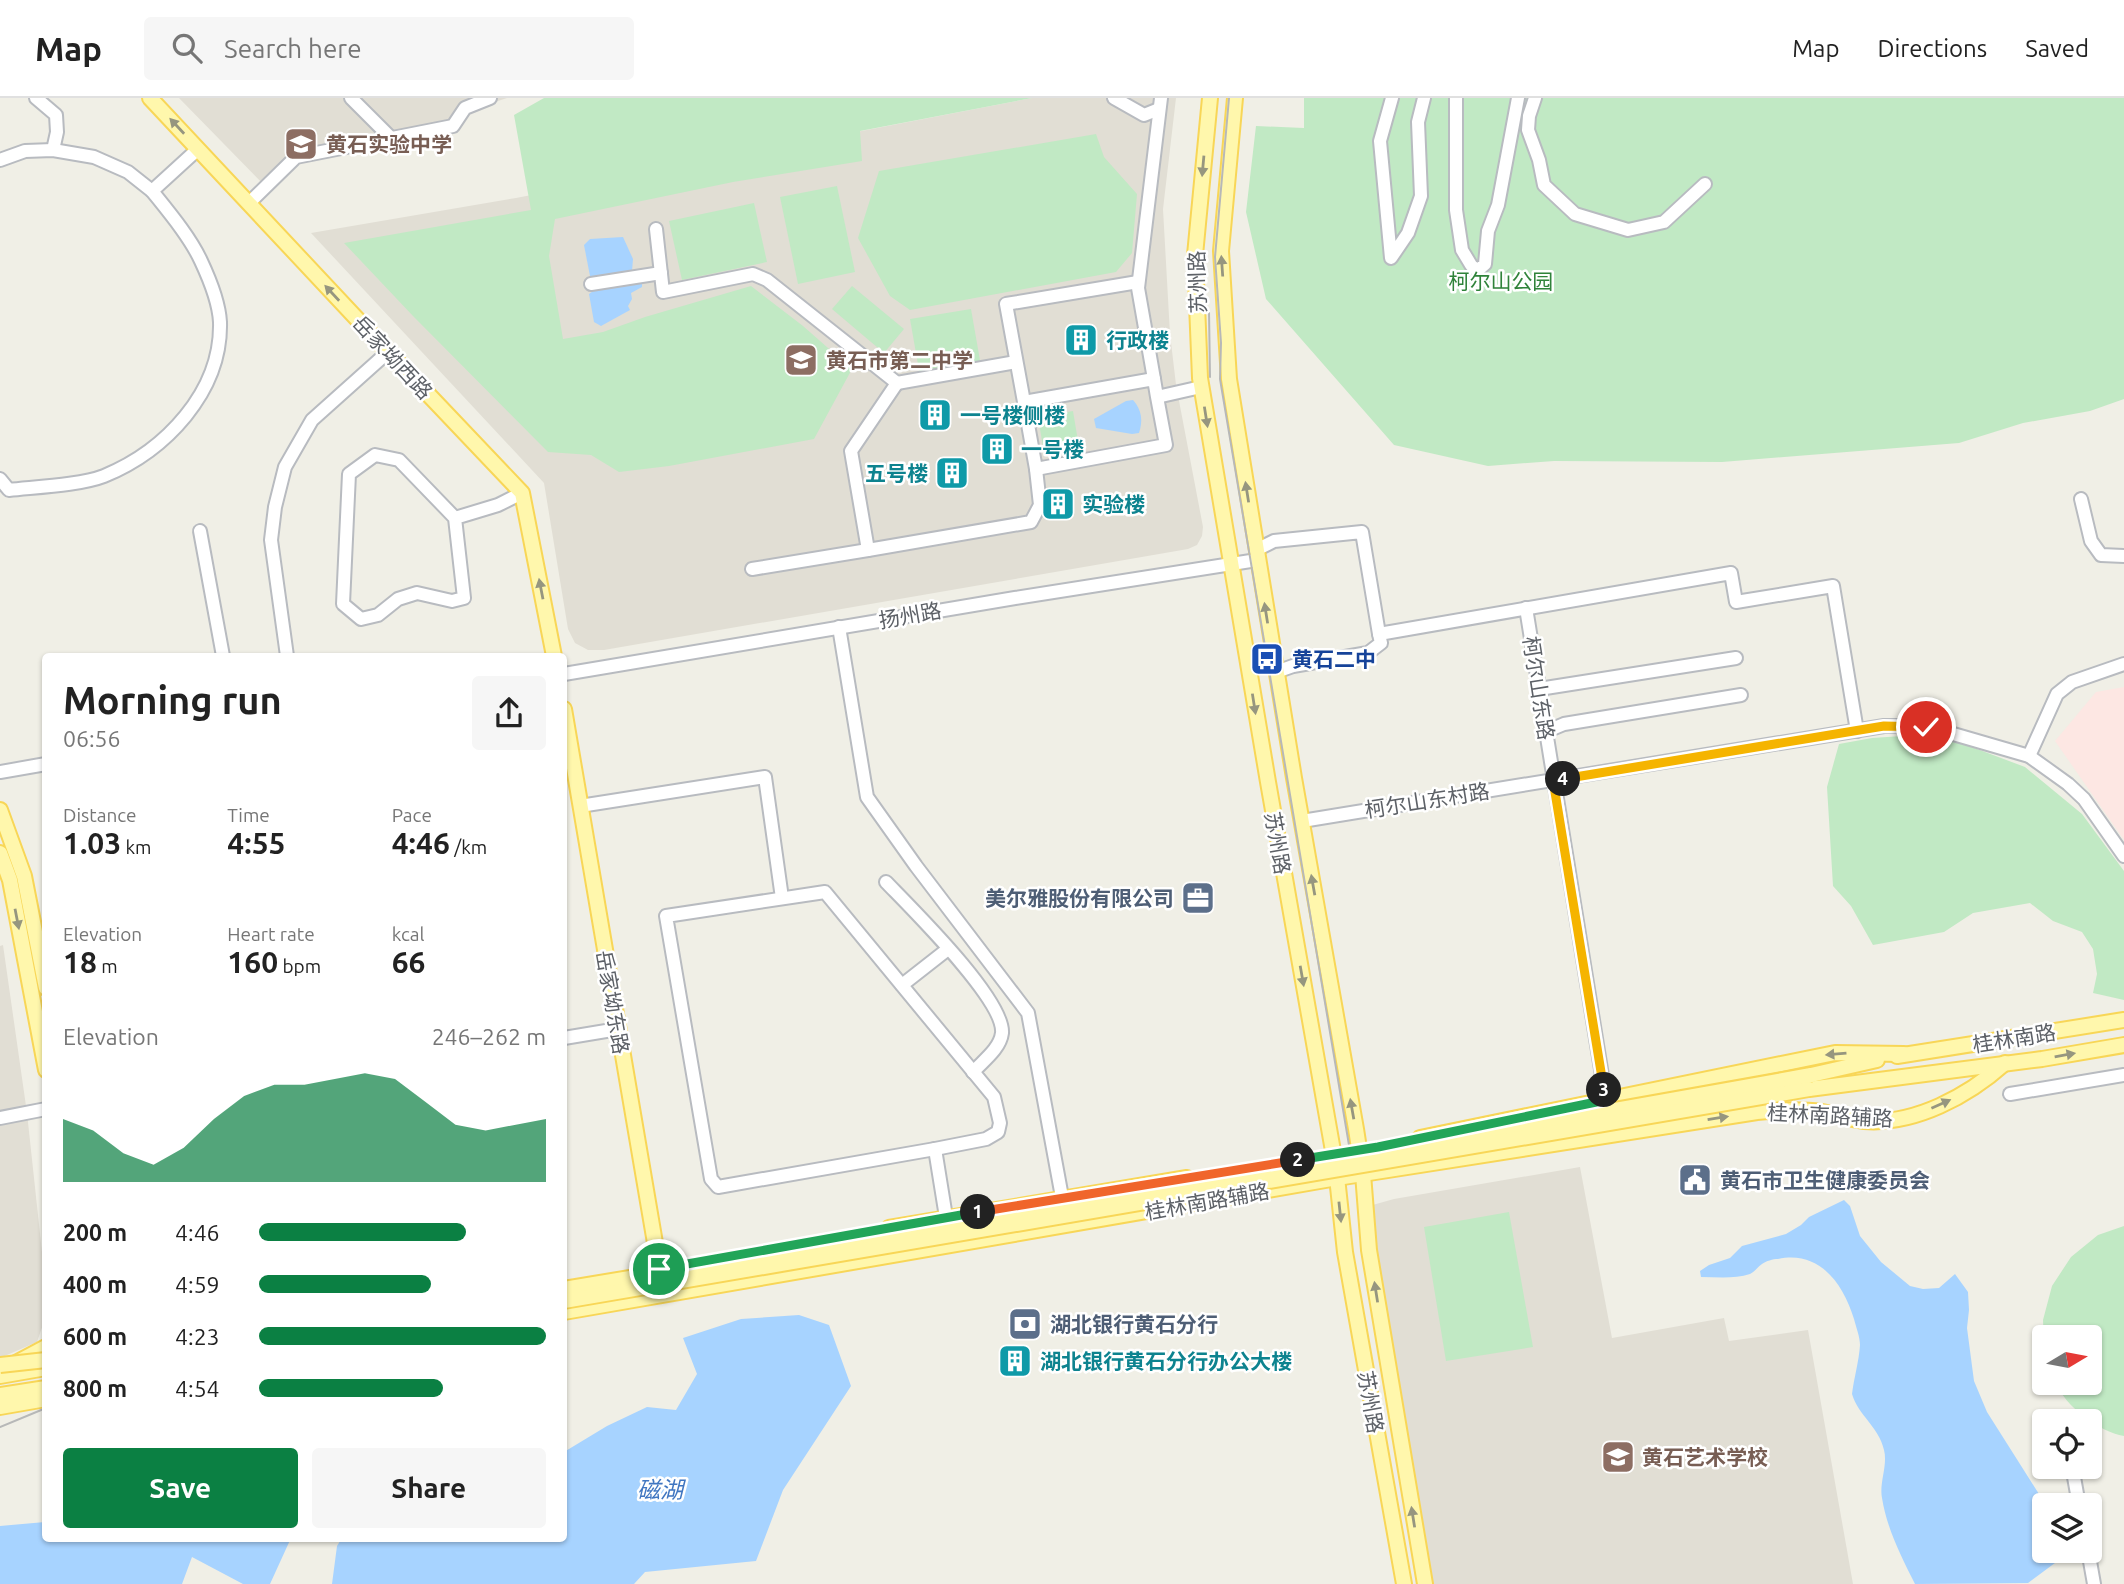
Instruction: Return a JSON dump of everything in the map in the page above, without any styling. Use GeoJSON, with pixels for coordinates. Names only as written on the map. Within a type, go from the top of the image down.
{"type":"FeatureCollection","features":[{"type":"Feature","properties":{"kind":"main road","name":"岳家坳西路"},"geometry":{"type":"LineString","coordinates":[[150,98],[522,493]]}},
{"type":"Feature","properties":{"kind":"main road","name":"苏州路"},"geometry":{"type":"LineString","coordinates":[[1210,98],[1195,255],[1201,387],[1334,1154],[1345,1252],[1404,1584]]}},
{"type":"Feature","properties":{"kind":"main road","name":"苏州路"},"geometry":{"type":"LineString","coordinates":[[1235,98],[1221,251],[1229,379],[1301,821],[1363,1174],[1369,1250],[1424,1584]]}},
{"type":"Feature","properties":{"kind":"main road"},"geometry":{"type":"LineString","coordinates":[[522,493],[553,653]]}},
{"type":"Feature","properties":{"kind":"main road","name":"岳家坳东路"},"geometry":{"type":"LineString","coordinates":[[567,727],[663,1294]]}},
{"type":"Feature","properties":{"kind":"main road"},"geometry":{"type":"LineString","coordinates":[[0,810],[24,876],[42,968]]}},
{"type":"Feature","properties":{"kind":"main road"},"geometry":{"type":"LineString","coordinates":[[0,853],[10,880],[42,1049]]}},
{"type":"Feature","properties":{"kind":"main road","name":"桂林南路"},"geometry":{"type":"LineString","coordinates":[[1904,1054],[2124,1020]]}},
{"type":"Feature","properties":{"kind":"main road","name":"桂林南路"},"geometry":{"type":"LineString","coordinates":[[1810,1082],[2042,1059],[2124,1045]]}},
{"type":"Feature","properties":{"kind":"main road","name":"桂林南路辅路"},"geometry":{"type":"LineString","coordinates":[[567,1285],[1062,1197],[1358,1150],[1835,1053],[1904,1054]]}},
{"type":"Feature","properties":{"kind":"main road"},"geometry":{"type":"LineString","coordinates":[[567,1300],[1810,1082],[1904,1054]]}},
{"type":"Feature","properties":{"kind":"main road","name":"桂林南路辅路"},"geometry":{"type":"LineString","coordinates":[[567,1311],[1337,1178],[1757,1112],[1788,1109],[1821,1112],[1864,1121],[1899,1120],[1945,1103],[1987,1079],[2005,1063]]}},
{"type":"Feature","properties":{"kind":"main road"},"geometry":{"type":"LineString","coordinates":[[567,1286],[1810,1082]]}},
{"type":"Feature","properties":{"kind":"main road"},"geometry":{"type":"LineString","coordinates":[[0,1368],[42,1349]]}},
{"type":"Feature","properties":{"kind":"main road"},"geometry":{"type":"LineString","coordinates":[[0,1368],[42,1361]]}},
{"type":"Feature","properties":{"kind":"main road"},"geometry":{"type":"LineString","coordinates":[[0,1376],[42,1369]]}},
{"type":"Feature","properties":{"kind":"main road"},"geometry":{"type":"LineString","coordinates":[[0,1383],[42,1376]]}},
{"type":"Feature","properties":{"kind":"main road"},"geometry":{"type":"LineString","coordinates":[[0,1395],[42,1389]]}},
{"type":"Feature","properties":{"kind":"main road"},"geometry":{"type":"LineString","coordinates":[[0,1408],[42,1400]]}},
{"type":"Feature","properties":{"kind":"street"},"geometry":{"type":"LineString","coordinates":[[36,98],[56,115],[57,132],[53,150]]}},
{"type":"Feature","properties":{"kind":"street"},"geometry":{"type":"LineString","coordinates":[[351,98],[391,138]]}},
{"type":"Feature","properties":{"kind":"street"},"geometry":{"type":"LineString","coordinates":[[249,203],[296,157],[453,126],[465,108],[490,98]]}},
{"type":"Feature","properties":{"kind":"street"},"geometry":{"type":"LineString","coordinates":[[1114,98],[1144,115],[1160,104]]}},
{"type":"Feature","properties":{"kind":"street"},"geometry":{"type":"LineString","coordinates":[[1392,98],[1380,141],[1391,258],[1408,233],[1421,196],[1418,122],[1424,98]]}},
{"type":"Feature","properties":{"kind":"street"},"geometry":{"type":"LineString","coordinates":[[1456,98],[1456,210],[1462,250],[1477,271],[1485,264],[1488,231],[1498,205],[1518,98]]}},
{"type":"Feature","properties":{"kind":"street"},"geometry":{"type":"LineString","coordinates":[[1535,98],[1528,130],[1539,160],[1544,185],[1575,214],[1628,230],[1664,222],[1705,184]]}},
{"type":"Feature","properties":{"kind":"street"},"geometry":{"type":"LineString","coordinates":[[1036,469],[1166,446],[1138,288],[1160,104]]}},
{"type":"Feature","properties":{"kind":"street"},"geometry":{"type":"LineString","coordinates":[[152,191],[198,149]]}},
{"type":"Feature","properties":{"kind":"street"},"geometry":{"type":"LineString","coordinates":[[0,160],[25,151],[53,150],[94,157],[128,172],[152,191],[201,259],[220,321],[217,350],[206,387],[186,417],[158,444],[133,462],[102,477],[59,485],[9,490],[0,479]]}},
{"type":"Feature","properties":{"kind":"street"},"geometry":{"type":"LineString","coordinates":[[656,229],[663,292],[753,274],[767,280],[897,383]]}},
{"type":"Feature","properties":{"kind":"street"},"geometry":{"type":"LineString","coordinates":[[598,282],[661,273]]}},
{"type":"Feature","properties":{"kind":"street"},"geometry":{"type":"LineString","coordinates":[[752,569],[1031,522],[1040,505],[1036,469],[1006,304],[1138,282]]}},
{"type":"Feature","properties":{"kind":"street"},"geometry":{"type":"LineString","coordinates":[[288,653],[271,540],[275,507],[285,467],[312,421],[388,352]]}},
{"type":"Feature","properties":{"kind":"street"},"geometry":{"type":"LineString","coordinates":[[867,550],[851,450],[897,383],[1016,362]]}},
{"type":"Feature","properties":{"kind":"street"},"geometry":{"type":"LineString","coordinates":[[1024,402],[1154,379]]}},
{"type":"Feature","properties":{"kind":"street"},"geometry":{"type":"LineString","coordinates":[[1157,397],[1201,387]]}},
{"type":"Feature","properties":{"kind":"street"},"geometry":{"type":"LineString","coordinates":[[375,455],[399,460],[455,518],[464,598],[452,601],[417,593],[398,599],[378,615],[361,620],[342,604],[349,474],[375,455]]}},
{"type":"Feature","properties":{"kind":"street"},"geometry":{"type":"LineString","coordinates":[[455,518],[498,505],[522,493]]}},
{"type":"Feature","properties":{"kind":"street"},"geometry":{"type":"LineString","coordinates":[[2081,499],[2091,541],[2101,555],[2124,556]]}},
{"type":"Feature","properties":{"kind":"street"},"geometry":{"type":"LineString","coordinates":[[200,531],[222,653]]}},
{"type":"Feature","properties":{"kind":"street","name":"扬州路"},"geometry":{"type":"LineString","coordinates":[[567,673],[1231,564],[1257,555],[1274,541],[1362,532],[1379,634]]}},
{"type":"Feature","properties":{"kind":"street"},"geometry":{"type":"LineString","coordinates":[[1276,672],[1293,666],[1368,653],[1381,643],[1379,634],[1731,573],[1736,602],[1833,586],[1857,731]]}},
{"type":"Feature","properties":{"kind":"street","name":"柯尔山东路"},"geometry":{"type":"LineString","coordinates":[[1526,608],[1606,1100]]}},
{"type":"Feature","properties":{"kind":"street"},"geometry":{"type":"LineString","coordinates":[[839,627],[867,797],[1028,1013],[1062,1197]]}},
{"type":"Feature","properties":{"kind":"street"},"geometry":{"type":"LineString","coordinates":[[1539,689],[1736,658]]}},
{"type":"Feature","properties":{"kind":"street"},"geometry":{"type":"LineString","coordinates":[[2029,756],[2057,694],[2072,682],[2124,664]]}},
{"type":"Feature","properties":{"kind":"street"},"geometry":{"type":"LineString","coordinates":[[1545,732],[1564,724],[1741,695]]}},
{"type":"Feature","properties":{"kind":"street","name":"柯尔山东村路"},"geometry":{"type":"LineString","coordinates":[[1301,821],[1857,731],[1896,726],[1926,727],[2029,756],[2084,799],[2124,856]]}},
{"type":"Feature","properties":{"kind":"street"},"geometry":{"type":"LineString","coordinates":[[0,772],[42,765]]}},
{"type":"Feature","properties":{"kind":"street"},"geometry":{"type":"LineString","coordinates":[[580,806],[765,778],[782,898]]}},
{"type":"Feature","properties":{"kind":"street"},"geometry":{"type":"LineString","coordinates":[[886,882],[981,988],[999,1016],[1002,1034],[994,1050],[973,1072]]}},
{"type":"Feature","properties":{"kind":"street"},"geometry":{"type":"LineString","coordinates":[[825,892],[902,985],[994,1097],[1000,1123],[999,1132],[986,1139],[719,1187],[711,1179],[666,916],[825,892]]}},
{"type":"Feature","properties":{"kind":"street"},"geometry":{"type":"LineString","coordinates":[[902,985],[948,949]]}},
{"type":"Feature","properties":{"kind":"street"},"geometry":{"type":"LineString","coordinates":[[567,1038],[618,1029]]}},
{"type":"Feature","properties":{"kind":"street"},"geometry":{"type":"LineString","coordinates":[[2010,1094],[2124,1075]]}},
{"type":"Feature","properties":{"kind":"street"},"geometry":{"type":"LineString","coordinates":[[0,1118],[42,1109]]}},
{"type":"Feature","properties":{"kind":"street"},"geometry":{"type":"LineString","coordinates":[[934,1149],[946,1217]]}},
{"type":"Feature","properties":{"kind":"street"},"geometry":{"type":"LineString","coordinates":[[2090,1563],[2094,1584]]}},
{"type":"Feature","properties":{"kind":"shaded area","name":"黄石实验中学"},"geometry":{"type":"Polygon","coordinates":[[[179,98],[507,98],[471,110],[458,128],[299,159],[268,189],[179,98]]]}},
{"type":"Feature","properties":{"kind":"shaded area","name":"黄石市第二中学"},"geometry":{"type":"Polygon","coordinates":[[[1032,98],[1176,98],[1163,209],[1170,334],[1176,385],[1203,527],[1197,545],[1188,549],[604,650],[588,650],[575,643],[568,629],[544,483],[311,233],[516,198],[1032,98]]]}},
{"type":"Feature","properties":{"kind":"shaded area"},"geometry":{"type":"Polygon","coordinates":[[[2124,687],[2124,840],[2055,741],[2096,692],[2124,687]]]}},
{"type":"Feature","properties":{"kind":"shaded area"},"geometry":{"type":"Polygon","coordinates":[[[3,945],[27,1113],[42,1252],[42,1328],[37,1342],[0,1358],[0,946],[3,945]]]}},
{"type":"Feature","properties":{"kind":"shaded area","name":"黄石艺术学校"},"geometry":{"type":"Polygon","coordinates":[[[1580,1167],[1612,1338],[1724,1318],[1729,1341],[1808,1330],[1853,1584],[1427,1584],[1369,1206],[1394,1199],[1580,1167]]]}},
{"type":"Feature","properties":{"kind":"green space"},"geometry":{"type":"Polygon","coordinates":[[[544,98],[1032,98],[860,131],[862,161],[733,182],[555,219],[549,256],[563,339],[603,332],[751,286],[803,326],[852,369],[814,439],[669,466],[619,472],[591,455],[548,452],[344,243],[531,210],[514,115],[544,98]]]}},
{"type":"Feature","properties":{"kind":"green space","name":"柯尔山公园"},"geometry":{"type":"Polygon","coordinates":[[[1304,98],[2124,98],[2124,399],[2090,411],[2023,423],[1959,443],[1722,462],[1554,461],[1488,466],[1394,445],[1266,299],[1246,212],[1256,126],[1304,128],[1304,98]]]}},
{"type":"Feature","properties":{"kind":"green space"},"geometry":{"type":"Polygon","coordinates":[[[1096,134],[1104,157],[1137,194],[1132,253],[1116,272],[910,310],[890,296],[858,238],[879,171],[1096,134]]]}},
{"type":"Feature","properties":{"kind":"green space"},"geometry":{"type":"Polygon","coordinates":[[[837,186],[855,272],[798,284],[780,197],[837,186]]]}},
{"type":"Feature","properties":{"kind":"green space"},"geometry":{"type":"Polygon","coordinates":[[[754,203],[767,262],[682,280],[669,221],[754,203]]]}},
{"type":"Feature","properties":{"kind":"green space"},"geometry":{"type":"Polygon","coordinates":[[[852,286],[904,329],[884,353],[832,309],[852,286]]]}},
{"type":"Feature","properties":{"kind":"green space"},"geometry":{"type":"Polygon","coordinates":[[[971,309],[981,366],[920,376],[910,319],[971,309]]]}},
{"type":"Feature","properties":{"kind":"green space"},"geometry":{"type":"Polygon","coordinates":[[[1073,411],[1078,441],[1043,447],[1038,417],[1073,411]]]}},
{"type":"Feature","properties":{"kind":"green space"},"geometry":{"type":"Polygon","coordinates":[[[1902,736],[1961,743],[2025,767],[2082,814],[2124,871],[2124,1000],[2093,993],[2097,974],[2093,949],[2082,932],[2053,921],[2030,903],[1973,913],[1944,932],[1873,945],[1851,906],[1833,886],[1827,787],[1839,744],[1902,736]]]}},
{"type":"Feature","properties":{"kind":"green space"},"geometry":{"type":"Polygon","coordinates":[[[1509,1212],[1533,1347],[1446,1361],[1424,1227],[1509,1212]]]}},
{"type":"Feature","properties":{"kind":"green space"},"geometry":{"type":"Polygon","coordinates":[[[2124,1226],[2124,1436],[2102,1428],[2102,1409],[2075,1409],[2063,1395],[2102,1395],[2102,1325],[2043,1325],[2052,1286],[2071,1257],[2098,1235],[2124,1226]]]}},
{"type":"Feature","properties":{"kind":"water"},"geometry":{"type":"Polygon","coordinates":[[[623,237],[633,259],[632,271],[595,278],[590,276],[584,245],[590,239],[623,237]]]}},
{"type":"Feature","properties":{"kind":"water"},"geometry":{"type":"Polygon","coordinates":[[[642,282],[642,287],[631,293],[632,299],[628,306],[630,310],[601,326],[594,322],[589,294],[596,289],[642,282]]]}},
{"type":"Feature","properties":{"kind":"water"},"geometry":{"type":"Polygon","coordinates":[[[1133,400],[1141,416],[1139,433],[1096,428],[1094,419],[1126,401],[1133,400]]]}},
{"type":"Feature","properties":{"kind":"water"},"geometry":{"type":"Polygon","coordinates":[[[1844,1200],[1850,1206],[1860,1236],[1881,1262],[1910,1286],[1939,1288],[1955,1274],[1968,1292],[1967,1328],[1974,1381],[1987,1412],[2038,1493],[2032,1493],[2032,1563],[2055,1563],[2028,1583],[1915,1584],[1895,1542],[1884,1509],[1881,1492],[1885,1456],[1881,1442],[1852,1394],[1860,1342],[1858,1332],[1843,1293],[1827,1272],[1806,1260],[1793,1258],[1768,1261],[1744,1276],[1701,1277],[1700,1271],[1730,1258],[1742,1246],[1786,1234],[1809,1217],[1844,1200]]]}},
{"type":"Feature","properties":{"kind":"water","name":"磁湖"},"geometry":{"type":"Polygon","coordinates":[[[799,1315],[829,1325],[851,1386],[783,1490],[756,1561],[645,1572],[634,1584],[332,1584],[340,1542],[567,1542],[567,1450],[607,1426],[647,1407],[676,1410],[697,1374],[683,1338],[741,1319],[799,1315]]]}},
{"type":"Feature","properties":{"kind":"water"},"geometry":{"type":"Polygon","coordinates":[[[42,1522],[42,1542],[289,1542],[270,1584],[243,1584],[192,1557],[182,1584],[0,1584],[0,1526],[42,1522]]]}},
{"type":"Feature","properties":{"kind":"tram line"},"geometry":{"type":"LineString","coordinates":[[567,1299],[1325,1170],[1341,1167],[1348,1162],[1350,1151],[1220,379],[1221,343],[1215,257],[1229,98]]}},
{"type":"Feature","properties":{"kind":"tram line"},"geometry":{"type":"LineString","coordinates":[[1209,311],[1210,377]]}},
{"type":"Feature","properties":{"kind":"tram line"},"geometry":{"type":"LineString","coordinates":[[0,1427],[42,1410]]}},
{"type":"Feature","properties":{"kind":"place","name":"黄石实验中学"},"geometry":{"type":"Point","coordinates":[301,144]}},
{"type":"Feature","properties":{"kind":"place","name":"行政楼"},"geometry":{"type":"Point","coordinates":[1081,340]}},
{"type":"Feature","properties":{"kind":"place","name":"黄石市第二中学"},"geometry":{"type":"Point","coordinates":[801,360]}},
{"type":"Feature","properties":{"kind":"place","name":"一号楼侧楼"},"geometry":{"type":"Point","coordinates":[935,415]}},
{"type":"Feature","properties":{"kind":"place","name":"一号楼"},"geometry":{"type":"Point","coordinates":[997,449]}},
{"type":"Feature","properties":{"kind":"place","name":"五号楼"},"geometry":{"type":"Point","coordinates":[952,473]}},
{"type":"Feature","properties":{"kind":"place","name":"实验楼"},"geometry":{"type":"Point","coordinates":[1058,504]}},
{"type":"Feature","properties":{"kind":"place","name":"黄石二中"},"geometry":{"type":"Point","coordinates":[1267,659]}},
{"type":"Feature","properties":{"kind":"place","name":"美尔雅股份有限公司"},"geometry":{"type":"Point","coordinates":[1198,898]}},
{"type":"Feature","properties":{"kind":"place","name":"黄石市卫生健康委员会"},"geometry":{"type":"Point","coordinates":[1695,1180]}},
{"type":"Feature","properties":{"kind":"place","name":"湖北银行黄石分行"},"geometry":{"type":"Point","coordinates":[1025,1324]}},
{"type":"Feature","properties":{"kind":"place","name":"湖北银行黄石分行办公大楼"},"geometry":{"type":"Point","coordinates":[1015,1361]}},
{"type":"Feature","properties":{"kind":"place","name":"黄石艺术学校"},"geometry":{"type":"Point","coordinates":[1618,1457]}},
{"type":"Feature","properties":{"kind":"route"},"geometry":{"type":"LineString","coordinates":[[659,1269],[1062,1197],[1378,1147],[1606,1100],[1553,780],[1884,726],[1926,727]]}}]}
